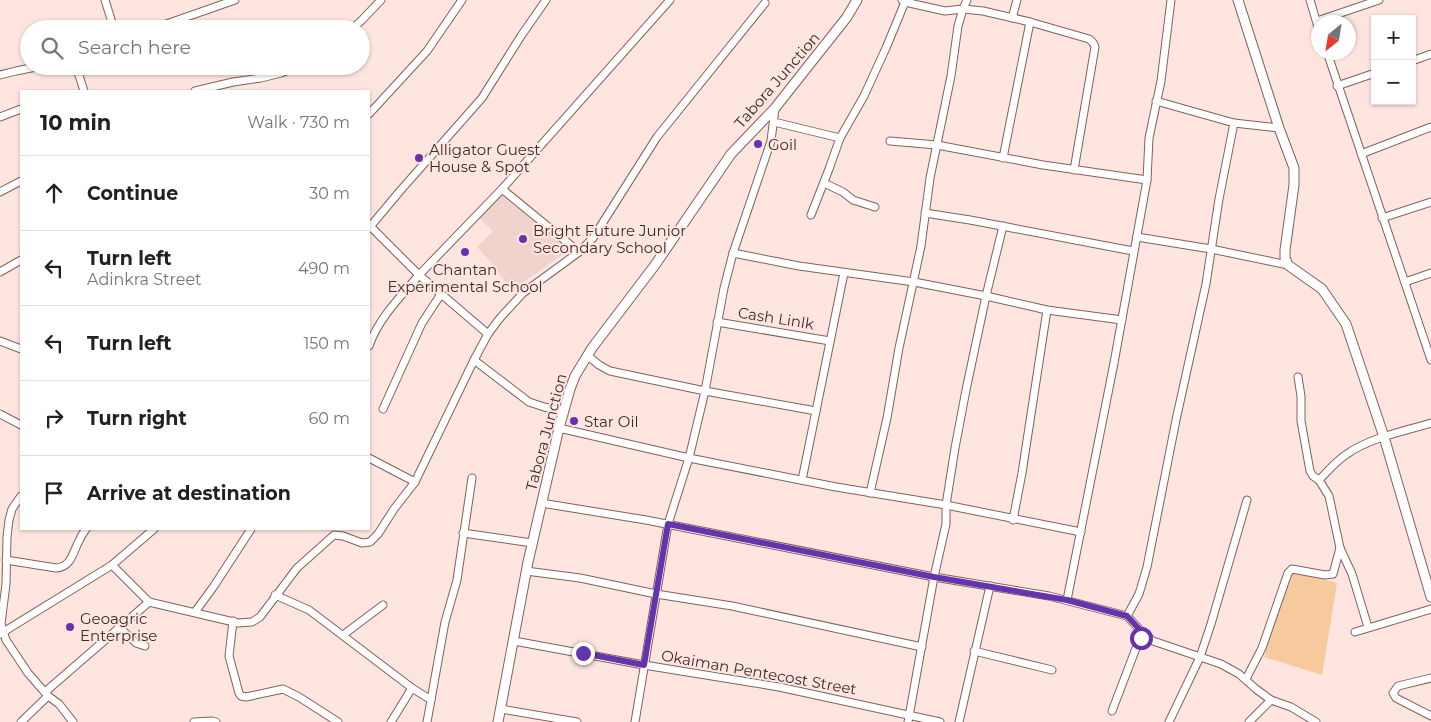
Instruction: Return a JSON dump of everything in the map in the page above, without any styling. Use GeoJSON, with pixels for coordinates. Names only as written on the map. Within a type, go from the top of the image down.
{"type":"FeatureCollection","features":[{"type":"Feature","properties":{"kind":"street"},"geometry":{"type":"LineString","coordinates":[[105,0],[111,20]]}},
{"type":"Feature","properties":{"kind":"street"},"geometry":{"type":"LineString","coordinates":[[178,20],[235,0]]}},
{"type":"Feature","properties":{"kind":"street"},"geometry":{"type":"LineString","coordinates":[[362,20],[381,0]]}},
{"type":"Feature","properties":{"kind":"street"},"geometry":{"type":"LineString","coordinates":[[370,113],[426,52],[462,0]]}},
{"type":"Feature","properties":{"kind":"street"},"geometry":{"type":"LineString","coordinates":[[370,226],[482,98],[546,0]]}},
{"type":"Feature","properties":{"kind":"street"},"geometry":{"type":"LineString","coordinates":[[370,344],[387,314],[419,275],[502,189],[670,0]]}},
{"type":"Feature","properties":{"kind":"street","name":"Tabora Junction"},"geometry":{"type":"LineString","coordinates":[[498,722],[532,543],[559,428],[575,376],[587,355],[655,265],[731,154],[775,108],[847,18],[857,0]]}},
{"type":"Feature","properties":{"kind":"street"},"geometry":{"type":"LineString","coordinates":[[870,493],[888,418],[899,348],[921,246],[925,213],[951,76],[958,26],[967,0]]}},
{"type":"Feature","properties":{"kind":"street"},"geometry":{"type":"LineString","coordinates":[[1012,18],[1017,0]]}},
{"type":"Feature","properties":{"kind":"street"},"geometry":{"type":"LineString","coordinates":[[1067,600],[1122,320],[1147,180],[1149,138],[1161,81],[1170,0]]}},
{"type":"Feature","properties":{"kind":"street"},"geometry":{"type":"LineString","coordinates":[[1238,0],[1279,128],[1294,168],[1294,185],[1285,250],[1285,258],[1288,264]]}},
{"type":"Feature","properties":{"kind":"street"},"geometry":{"type":"LineString","coordinates":[[1310,0],[1315,15]]}},
{"type":"Feature","properties":{"kind":"street"},"geometry":{"type":"LineString","coordinates":[[1340,15],[1378,0]]}},
{"type":"Feature","properties":{"kind":"street"},"geometry":{"type":"LineString","coordinates":[[112,565],[149,602],[233,622],[252,622],[260,617],[297,568],[334,535],[343,536],[362,543],[370,542],[416,482],[488,334],[523,293],[580,252],[593,238],[657,137],[765,1]]}},
{"type":"Feature","properties":{"kind":"street"},"geometry":{"type":"LineString","coordinates":[[811,215],[840,138],[864,96],[886,48],[904,1],[945,11],[963,9],[983,11],[1089,39],[1094,44],[1074,170]]}},
{"type":"Feature","properties":{"kind":"street"},"geometry":{"type":"LineString","coordinates":[[1003,158],[1030,22]]}},
{"type":"Feature","properties":{"kind":"street"},"geometry":{"type":"LineString","coordinates":[[1415,60],[1431,54]]}},
{"type":"Feature","properties":{"kind":"street"},"geometry":{"type":"LineString","coordinates":[[1329,60],[1431,360]]}},
{"type":"Feature","properties":{"kind":"street"},"geometry":{"type":"LineString","coordinates":[[0,75],[20,70]]}},
{"type":"Feature","properties":{"kind":"street"},"geometry":{"type":"LineString","coordinates":[[1337,86],[1371,74]]}},
{"type":"Feature","properties":{"kind":"street"},"geometry":{"type":"LineString","coordinates":[[78,75],[82,90]]}},
{"type":"Feature","properties":{"kind":"street"},"geometry":{"type":"LineString","coordinates":[[199,90],[273,75]]}},
{"type":"Feature","properties":{"kind":"street"},"geometry":{"type":"LineString","coordinates":[[1156,101],[1234,123],[1279,128]]}},
{"type":"Feature","properties":{"kind":"street"},"geometry":{"type":"LineString","coordinates":[[635,722],[668,524],[689,458],[705,391],[724,288],[771,141],[775,108]]}},
{"type":"Feature","properties":{"kind":"street"},"geometry":{"type":"LineString","coordinates":[[0,117],[20,109]]}},
{"type":"Feature","properties":{"kind":"street"},"geometry":{"type":"LineString","coordinates":[[774,122],[840,138]]}},
{"type":"Feature","properties":{"kind":"street"},"geometry":{"type":"LineString","coordinates":[[1127,616],[1139,594],[1147,568],[1176,420],[1206,284],[1219,199],[1234,123]]}},
{"type":"Feature","properties":{"kind":"street"},"geometry":{"type":"LineString","coordinates":[[1361,154],[1431,127]]}},
{"type":"Feature","properties":{"kind":"street"},"geometry":{"type":"LineString","coordinates":[[890,140],[937,145],[1074,170],[1147,180]]}},
{"type":"Feature","properties":{"kind":"street"},"geometry":{"type":"LineString","coordinates":[[0,192],[20,182]]}},
{"type":"Feature","properties":{"kind":"street"},"geometry":{"type":"LineString","coordinates":[[824,183],[843,192],[853,200],[875,207]]}},
{"type":"Feature","properties":{"kind":"street"},"geometry":{"type":"LineString","coordinates":[[502,189],[580,252]]}},
{"type":"Feature","properties":{"kind":"street"},"geometry":{"type":"LineString","coordinates":[[1382,218],[1431,202]]}},
{"type":"Feature","properties":{"kind":"street"},"geometry":{"type":"LineString","coordinates":[[925,213],[1133,251]]}},
{"type":"Feature","properties":{"kind":"street"},"geometry":{"type":"LineString","coordinates":[[909,719],[934,577],[946,524],[946,505],[956,438],[1003,226]]}},
{"type":"Feature","properties":{"kind":"street"},"geometry":{"type":"LineString","coordinates":[[370,228],[440,294],[488,334]]}},
{"type":"Feature","properties":{"kind":"street"},"geometry":{"type":"LineString","coordinates":[[1137,237],[1288,264],[1322,289],[1346,324],[1384,437],[1431,597]]}},
{"type":"Feature","properties":{"kind":"street"},"geometry":{"type":"LineString","coordinates":[[734,254],[914,282],[1047,310],[1122,320]]}},
{"type":"Feature","properties":{"kind":"street"},"geometry":{"type":"LineString","coordinates":[[0,272],[20,261]]}},
{"type":"Feature","properties":{"kind":"street"},"geometry":{"type":"LineString","coordinates":[[802,480],[844,272]]}},
{"type":"Feature","properties":{"kind":"street"},"geometry":{"type":"LineString","coordinates":[[1405,282],[1431,273]]}},
{"type":"Feature","properties":{"kind":"street"},"geometry":{"type":"LineString","coordinates":[[383,409],[422,323],[440,294]]}},
{"type":"Feature","properties":{"kind":"street"},"geometry":{"type":"LineString","coordinates":[[1013,520],[1047,310]]}},
{"type":"Feature","properties":{"kind":"street","name":"Cash Linlk"},"geometry":{"type":"LineString","coordinates":[[717,322],[830,341]]}},
{"type":"Feature","properties":{"kind":"street"},"geometry":{"type":"LineString","coordinates":[[0,341],[20,349]]}},
{"type":"Feature","properties":{"kind":"street"},"geometry":{"type":"LineString","coordinates":[[587,355],[610,371],[705,391],[816,411]]}},
{"type":"Feature","properties":{"kind":"street"},"geometry":{"type":"LineString","coordinates":[[474,360],[529,402],[544,408],[564,410]]}},
{"type":"Feature","properties":{"kind":"street"},"geometry":{"type":"LineString","coordinates":[[1298,376],[1301,396],[1301,421],[1310,471],[1319,480],[1329,496],[1340,548],[1352,574],[1368,627]]}},
{"type":"Feature","properties":{"kind":"street"},"geometry":{"type":"LineString","coordinates":[[0,414],[20,425]]}},
{"type":"Feature","properties":{"kind":"street"},"geometry":{"type":"LineString","coordinates":[[1319,480],[1338,460],[1349,452],[1384,437],[1431,423]]}},
{"type":"Feature","properties":{"kind":"street"},"geometry":{"type":"LineString","coordinates":[[559,428],[689,458],[1081,532]]}},
{"type":"Feature","properties":{"kind":"street"},"geometry":{"type":"LineString","coordinates":[[370,459],[416,482]]}},
{"type":"Feature","properties":{"kind":"street"},"geometry":{"type":"LineString","coordinates":[[426,722],[445,622],[457,580],[472,478]]}},
{"type":"Feature","properties":{"kind":"street"},"geometry":{"type":"LineString","coordinates":[[20,497],[12,509],[6,538],[6,560],[3,570],[5,598],[0,624],[1,633],[28,673],[59,704],[73,722]]}},
{"type":"Feature","properties":{"kind":"street"},"geometry":{"type":"LineString","coordinates":[[1169,722],[1200,657],[1248,500]]}},
{"type":"Feature","properties":{"kind":"street"},"geometry":{"type":"LineString","coordinates":[[541,503],[668,524],[934,577],[1067,600],[1127,616],[1143,634],[1153,641],[1221,664],[1246,679],[1271,700],[1291,707],[1316,722]]}},
{"type":"Feature","properties":{"kind":"street"},"geometry":{"type":"LineString","coordinates":[[6,560],[61,568],[70,561],[85,530]]}},
{"type":"Feature","properties":{"kind":"street"},"geometry":{"type":"LineString","coordinates":[[1,633],[112,565],[153,530]]}},
{"type":"Feature","properties":{"kind":"street"},"geometry":{"type":"LineString","coordinates":[[195,612],[250,530]]}},
{"type":"Feature","properties":{"kind":"street"},"geometry":{"type":"LineString","coordinates":[[463,534],[532,543]]}},
{"type":"Feature","properties":{"kind":"street"},"geometry":{"type":"LineString","coordinates":[[1246,679],[1262,648],[1288,573],[1292,569],[1325,575],[1333,574],[1340,548]]}},
{"type":"Feature","properties":{"kind":"street"},"geometry":{"type":"LineString","coordinates":[[526,571],[580,578],[656,594],[760,612],[922,646]]}},
{"type":"Feature","properties":{"kind":"street"},"geometry":{"type":"LineString","coordinates":[[959,722],[990,586]]}},
{"type":"Feature","properties":{"kind":"street"},"geometry":{"type":"LineString","coordinates":[[275,595],[309,610],[412,688],[431,700]]}},
{"type":"Feature","properties":{"kind":"street"},"geometry":{"type":"LineString","coordinates":[[21,722],[47,694],[149,602]]}},
{"type":"Feature","properties":{"kind":"street"},"geometry":{"type":"LineString","coordinates":[[343,635],[383,605]]}},
{"type":"Feature","properties":{"kind":"street"},"geometry":{"type":"LineString","coordinates":[[1355,632],[1431,609]]}},
{"type":"Feature","properties":{"kind":"street"},"geometry":{"type":"LineString","coordinates":[[233,622],[229,656],[241,696],[246,697],[283,689],[338,722]]}},
{"type":"Feature","properties":{"kind":"street"},"geometry":{"type":"LineString","coordinates":[[120,628],[136,643],[145,646]]}},
{"type":"Feature","properties":{"kind":"street"},"geometry":{"type":"LineString","coordinates":[[1112,711],[1143,634]]}},
{"type":"Feature","properties":{"kind":"street","name":"Okaiman Pentecost Street"},"geometry":{"type":"LineString","coordinates":[[514,641],[780,687],[909,719],[940,722]]}},
{"type":"Feature","properties":{"kind":"street"},"geometry":{"type":"LineString","coordinates":[[974,651],[1052,670]]}},
{"type":"Feature","properties":{"kind":"street"},"geometry":{"type":"LineString","coordinates":[[1431,678],[1398,686],[1393,693],[1396,698],[1431,716]]}},
{"type":"Feature","properties":{"kind":"street"},"geometry":{"type":"LineString","coordinates":[[390,722],[412,688]]}},
{"type":"Feature","properties":{"kind":"street"},"geometry":{"type":"LineString","coordinates":[[1249,722],[1271,700]]}},
{"type":"Feature","properties":{"kind":"street"},"geometry":{"type":"LineString","coordinates":[[501,709],[577,722]]}},
{"type":"Feature","properties":{"kind":"street"},"geometry":{"type":"LineString","coordinates":[[194,722],[216,722]]}},
{"type":"Feature","properties":{"kind":"shaded area","name":"Bright Future Junior Secondary School"},"geometry":{"type":"Polygon","coordinates":[[[502,191],[572,248],[511,291],[493,265],[477,247],[493,231],[478,217],[502,191]]]}},
{"type":"Feature","properties":{"kind":"shaded area"},"geometry":{"type":"Polygon","coordinates":[[[1293,571],[1337,583],[1322,675],[1264,657],[1293,571]]]}},
{"type":"Feature","properties":{"kind":"place","name":"Goil"},"geometry":{"type":"Point","coordinates":[758,144]}},
{"type":"Feature","properties":{"kind":"place","name":"Alligator Guest House & Spot"},"geometry":{"type":"Point","coordinates":[419,158]}},
{"type":"Feature","properties":{"kind":"place","name":"Bright Future Junior Secondary School"},"geometry":{"type":"Point","coordinates":[523,239]}},
{"type":"Feature","properties":{"kind":"place","name":"Chantan Experimental School"},"geometry":{"type":"Point","coordinates":[465,252]}},
{"type":"Feature","properties":{"kind":"place","name":"Star Oil"},"geometry":{"type":"Point","coordinates":[574,421]}},
{"type":"Feature","properties":{"kind":"place","name":"Geoagric Enterprise"},"geometry":{"type":"Point","coordinates":[70,627]}},
{"type":"Feature","properties":{"kind":"route"},"geometry":{"type":"LineString","coordinates":[[583,653],[644,665],[668,524],[934,577],[1067,600],[1127,616],[1144,634],[1141,638]]}}]}
